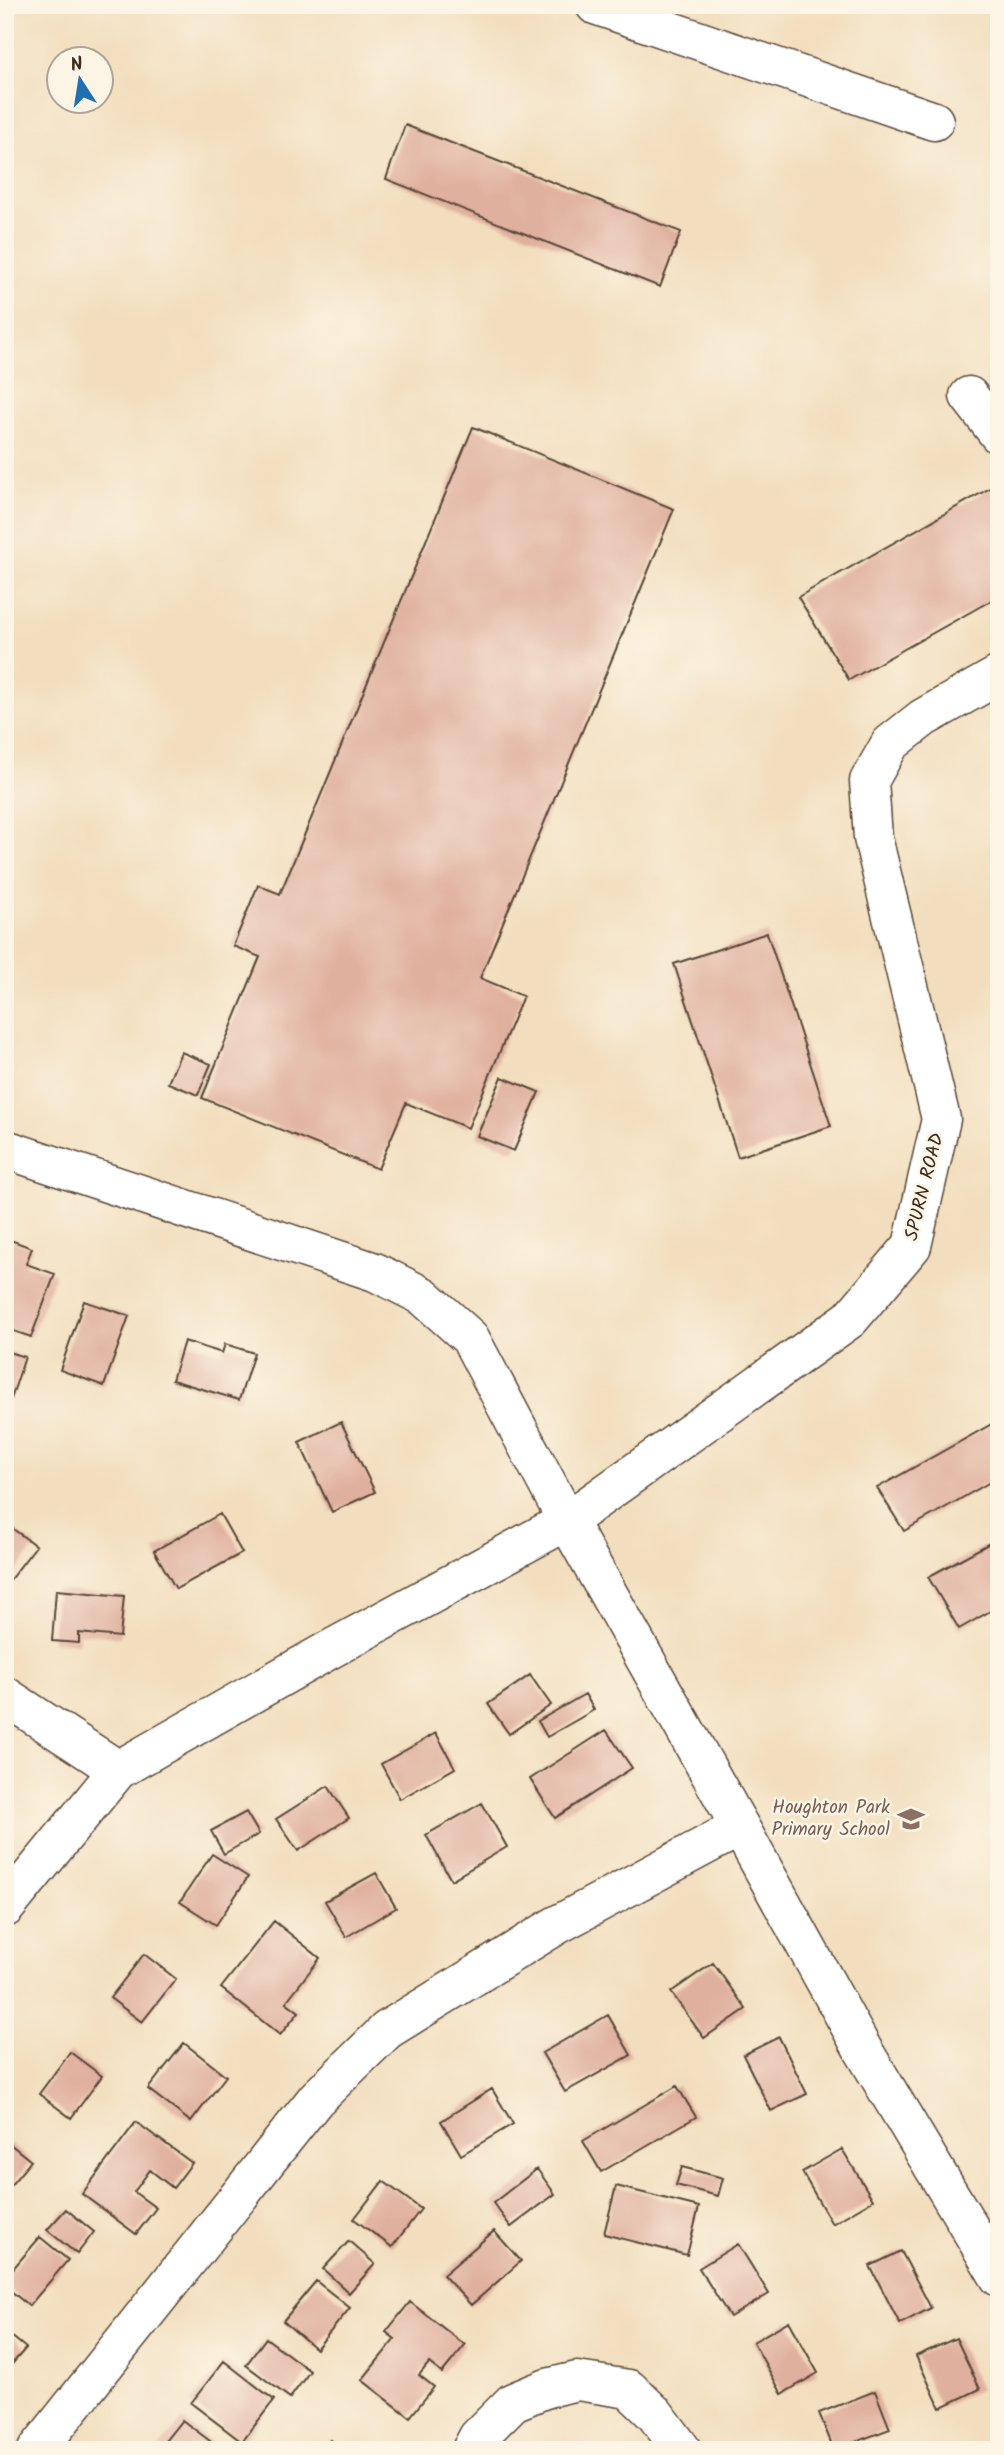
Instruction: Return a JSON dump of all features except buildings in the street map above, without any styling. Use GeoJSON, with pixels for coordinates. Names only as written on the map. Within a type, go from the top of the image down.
{"type":"FeatureCollection","features":[{"type":"Feature","properties":{"kind":"street"},"geometry":{"type":"LineString","coordinates":[[595,5],[934,121]]}},
{"type":"Feature","properties":{"kind":"street"},"geometry":{"type":"LineString","coordinates":[[969,396],[999,435]]}},
{"type":"Feature","properties":{"kind":"street","name":"SPURN ROAD"},"geometry":{"type":"LineString","coordinates":[[118,1770],[329,1650],[567,1521],[850,1319],[912,1246],[942,1119],[873,838],[869,780],[890,744],[923,718],[999,675]]}},
{"type":"Feature","properties":{"kind":"street"},"geometry":{"type":"LineString","coordinates":[[5,1149],[374,1272],[423,1296],[470,1338],[567,1521],[862,2048],[999,2277]]}},
{"type":"Feature","properties":{"kind":"street"},"geometry":{"type":"LineString","coordinates":[[5,1696],[118,1770],[5,1908]]}},
{"type":"Feature","properties":{"kind":"street"},"geometry":{"type":"LineString","coordinates":[[37,2450],[316,2099],[387,2030],[557,1925],[740,1827]]}},
{"type":"Feature","properties":{"kind":"street"},"geometry":{"type":"LineString","coordinates":[[471,2450],[478,2437],[513,2402],[547,2388],[578,2381],[629,2389],[655,2414],[682,2450]]}},
{"type":"Feature","properties":{"kind":"place","name":"Houghton Park Primary School"},"geometry":{"type":"Point","coordinates":[911,1819]}}]}
